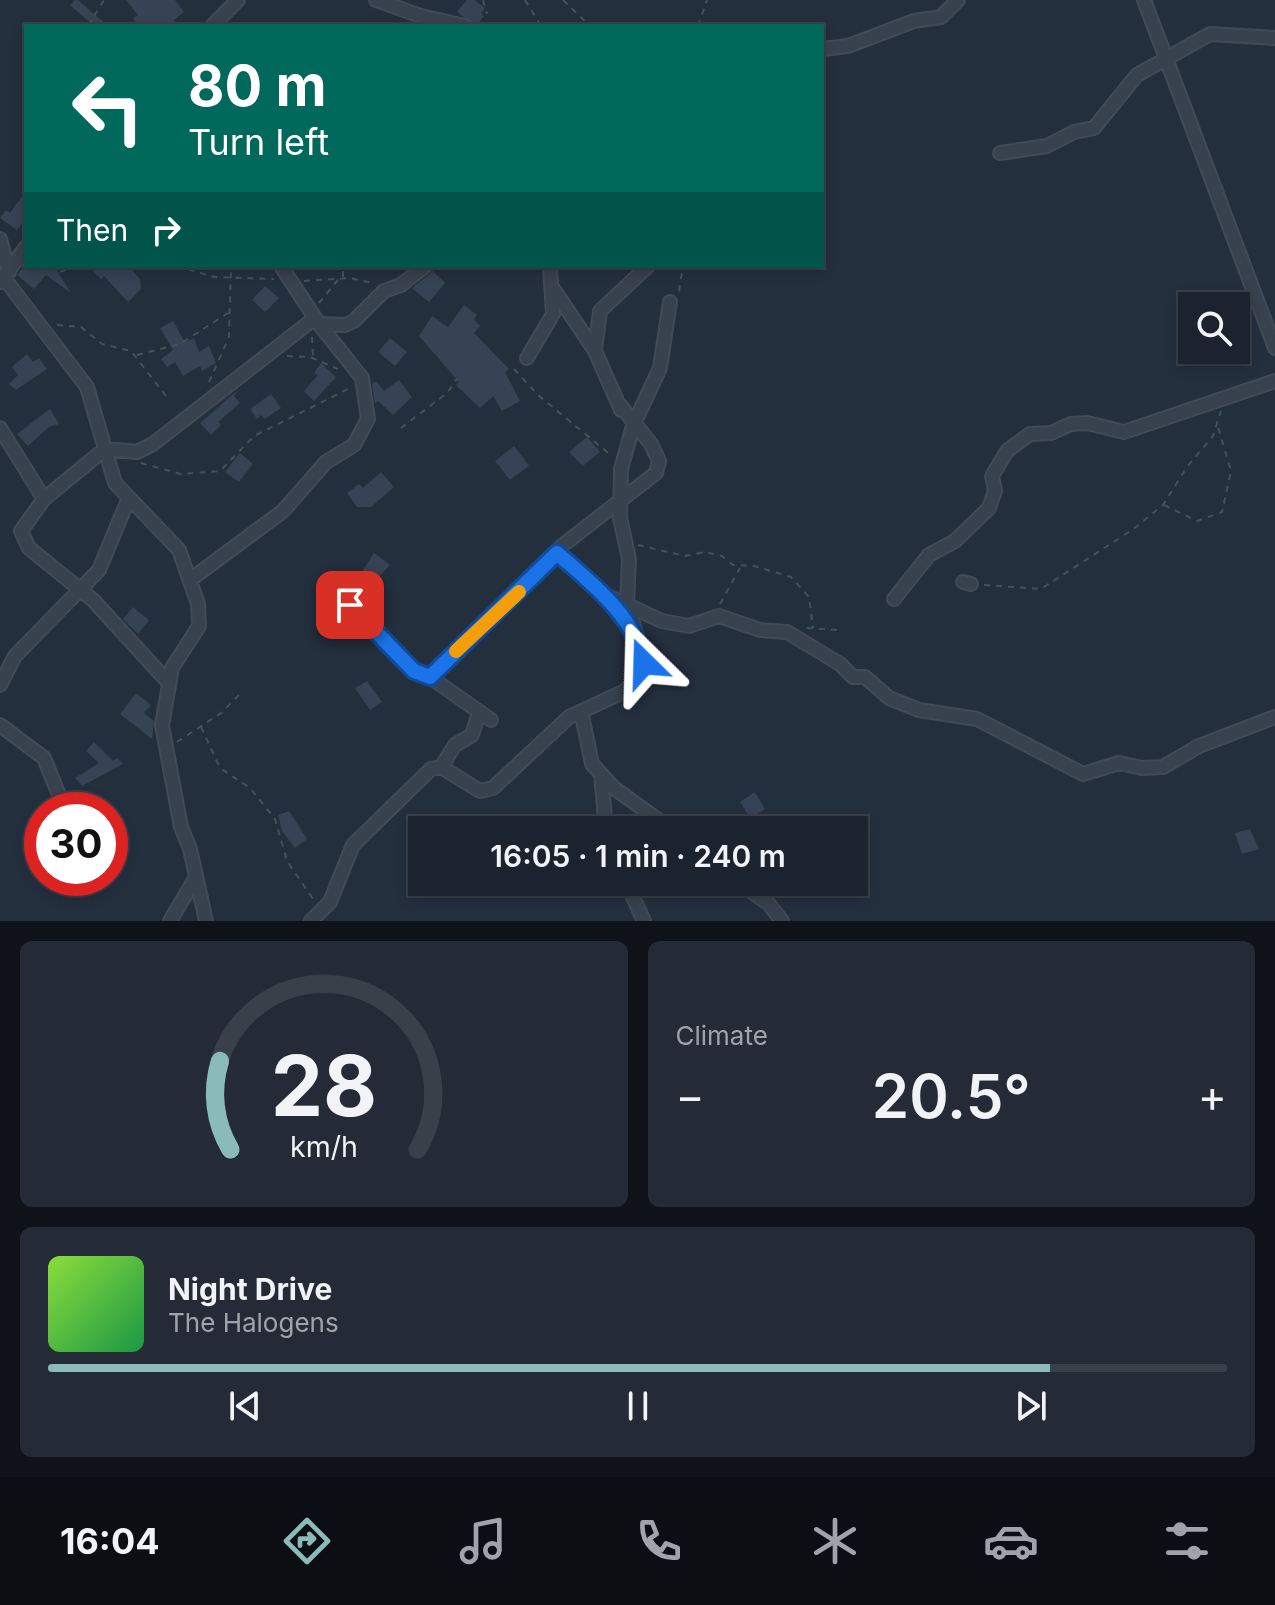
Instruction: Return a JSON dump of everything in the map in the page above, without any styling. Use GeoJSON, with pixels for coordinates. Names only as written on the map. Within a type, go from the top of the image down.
{"type":"FeatureCollection","features":[{"type":"Feature","properties":{"kind":"street"},"geometry":{"type":"LineString","coordinates":[[214,24],[238,0]]}},
{"type":"Feature","properties":{"kind":"street"},"geometry":{"type":"LineString","coordinates":[[376,0],[421,18],[454,24]]}},
{"type":"Feature","properties":{"kind":"street"},"geometry":{"type":"LineString","coordinates":[[399,0],[421,18]]}},
{"type":"Feature","properties":{"kind":"street"},"geometry":{"type":"LineString","coordinates":[[824,49],[848,46],[914,21],[941,17],[958,0]]}},
{"type":"Feature","properties":{"kind":"street"},"geometry":{"type":"LineString","coordinates":[[1144,0],[1275,348]]}},
{"type":"Feature","properties":{"kind":"street"},"geometry":{"type":"LineString","coordinates":[[1000,153],[1047,146],[1074,132],[1094,128],[1130,82],[1165,58],[1210,34],[1275,38]]}},
{"type":"Feature","properties":{"kind":"street"},"geometry":{"type":"LineString","coordinates":[[0,239],[5,277],[87,387],[115,483],[179,550],[200,612],[199,626],[177,659],[168,682],[162,725],[181,827],[206,921]]}},
{"type":"Feature","properties":{"kind":"street"},"geometry":{"type":"LineString","coordinates":[[5,277],[24,250]]}},
{"type":"Feature","properties":{"kind":"street"},"geometry":{"type":"LineString","coordinates":[[190,580],[283,511],[326,462],[354,445],[368,419],[362,382],[314,321],[282,268]]}},
{"type":"Feature","properties":{"kind":"street"},"geometry":{"type":"LineString","coordinates":[[168,682],[115,622],[29,548],[21,531],[44,499],[105,449],[137,452],[153,444],[266,354],[314,321],[345,325],[384,291],[401,285],[422,268]]}},
{"type":"Feature","properties":{"kind":"street"},"geometry":{"type":"LineString","coordinates":[[527,358],[553,314],[550,268]]}},
{"type":"Feature","properties":{"kind":"street"},"geometry":{"type":"LineString","coordinates":[[595,351],[594,337],[600,311],[646,268]]}},
{"type":"Feature","properties":{"kind":"street"},"geometry":{"type":"LineString","coordinates":[[430,677],[557,553],[656,473],[659,461],[651,444],[631,430],[595,351],[552,287]]}},
{"type":"Feature","properties":{"kind":"street"},"geometry":{"type":"LineString","coordinates":[[311,921],[336,890],[353,845],[431,769],[441,767],[480,791],[493,788],[551,732],[581,711],[623,692],[642,677],[644,663],[627,603],[629,559],[624,541],[622,465],[631,430],[660,368],[670,302]]}},
{"type":"Feature","properties":{"kind":"street"},"geometry":{"type":"LineString","coordinates":[[894,599],[929,555],[955,541],[989,508],[995,491],[992,476],[1007,451],[1030,434],[1051,433],[1071,424],[1087,423],[1124,432],[1275,381]]}},
{"type":"Feature","properties":{"kind":"street"},"geometry":{"type":"LineString","coordinates":[[0,428],[44,499]]}},
{"type":"Feature","properties":{"kind":"street"},"geometry":{"type":"LineString","coordinates":[[0,685],[15,656],[99,570],[128,500]]}},
{"type":"Feature","properties":{"kind":"street"},"geometry":{"type":"LineString","coordinates":[[557,553],[601,593],[635,633]]}},
{"type":"Feature","properties":{"kind":"street"},"geometry":{"type":"LineString","coordinates":[[337,593],[414,671],[430,677],[491,720]]}},
{"type":"Feature","properties":{"kind":"street"},"geometry":{"type":"LineString","coordinates":[[601,593],[662,621],[689,626],[710,618],[728,618],[752,628],[787,632],[840,664],[853,677],[865,677],[889,698],[919,710],[977,719],[1083,774],[1119,763],[1142,768],[1163,767],[1199,746],[1275,717]]}},
{"type":"Feature","properties":{"kind":"street"},"geometry":{"type":"LineString","coordinates":[[581,711],[592,764],[614,788],[653,816]]}},
{"type":"Feature","properties":{"kind":"street"},"geometry":{"type":"LineString","coordinates":[[441,767],[455,745],[472,735],[479,712]]}},
{"type":"Feature","properties":{"kind":"street"},"geometry":{"type":"LineString","coordinates":[[0,725],[44,758],[58,792]]}},
{"type":"Feature","properties":{"kind":"street"},"geometry":{"type":"LineString","coordinates":[[601,774],[605,816]]}},
{"type":"Feature","properties":{"kind":"street"},"geometry":{"type":"LineString","coordinates":[[170,921],[196,877]]}},
{"type":"Feature","properties":{"kind":"street"},"geometry":{"type":"LineString","coordinates":[[632,896],[644,921]]}},
{"type":"Feature","properties":{"kind":"street"},"geometry":{"type":"LineString","coordinates":[[758,896],[769,904],[782,921]]}},
{"type":"Feature","properties":{"kind":"path"},"geometry":{"type":"LineString","coordinates":[[89,24],[104,0]]}},
{"type":"Feature","properties":{"kind":"path"},"geometry":{"type":"LineString","coordinates":[[483,0],[487,14]]}},
{"type":"Feature","properties":{"kind":"path"},"geometry":{"type":"LineString","coordinates":[[525,0],[540,24]]}},
{"type":"Feature","properties":{"kind":"path"},"geometry":{"type":"LineString","coordinates":[[563,0],[588,24]]}},
{"type":"Feature","properties":{"kind":"path"},"geometry":{"type":"LineString","coordinates":[[699,24],[707,0]]}},
{"type":"Feature","properties":{"kind":"path"},"geometry":{"type":"LineString","coordinates":[[184,268],[210,276],[291,282],[361,279],[384,291]]}},
{"type":"Feature","properties":{"kind":"path"},"geometry":{"type":"LineString","coordinates":[[209,382],[229,337],[231,268]]}},
{"type":"Feature","properties":{"kind":"path"},"geometry":{"type":"LineString","coordinates":[[343,268],[343,279]]}},
{"type":"Feature","properties":{"kind":"path"},"geometry":{"type":"LineString","coordinates":[[679,291],[683,268]]}},
{"type":"Feature","properties":{"kind":"path"},"geometry":{"type":"LineString","coordinates":[[313,358],[314,321],[338,279]]}},
{"type":"Feature","properties":{"kind":"path"},"geometry":{"type":"LineString","coordinates":[[137,356],[180,344],[229,312]]}},
{"type":"Feature","properties":{"kind":"path"},"geometry":{"type":"LineString","coordinates":[[41,324],[81,327],[102,344],[131,351],[166,396]]}},
{"type":"Feature","properties":{"kind":"path"},"geometry":{"type":"LineString","coordinates":[[266,354],[313,358],[334,369],[355,370]]}},
{"type":"Feature","properties":{"kind":"path"},"geometry":{"type":"LineString","coordinates":[[514,369],[529,387],[622,465]]}},
{"type":"Feature","properties":{"kind":"path"},"geometry":{"type":"LineString","coordinates":[[401,428],[447,393],[457,379]]}},
{"type":"Feature","properties":{"kind":"path"},"geometry":{"type":"LineString","coordinates":[[139,462],[181,474],[220,471],[254,436],[362,382]]}},
{"type":"Feature","properties":{"kind":"path"},"geometry":{"type":"LineString","coordinates":[[967,583],[1041,589],[1132,530],[1163,505],[1218,427],[1224,399]]}},
{"type":"Feature","properties":{"kind":"path"},"geometry":{"type":"LineString","coordinates":[[1163,505],[1197,521],[1222,512],[1223,492],[1231,471],[1218,427]]}},
{"type":"Feature","properties":{"kind":"path"},"geometry":{"type":"LineString","coordinates":[[624,541],[685,556],[705,552],[719,555],[740,567],[772,570],[803,586],[809,597],[813,628]]}},
{"type":"Feature","properties":{"kind":"path"},"geometry":{"type":"LineString","coordinates":[[710,618],[740,567]]}},
{"type":"Feature","properties":{"kind":"path"},"geometry":{"type":"LineString","coordinates":[[787,632],[813,628],[837,630]]}},
{"type":"Feature","properties":{"kind":"path"},"geometry":{"type":"LineString","coordinates":[[166,749],[201,727],[242,692]]}},
{"type":"Feature","properties":{"kind":"path"},"geometry":{"type":"LineString","coordinates":[[201,727],[220,768],[250,788],[275,819],[287,861],[322,911]]}},
{"type":"Feature","properties":{"kind":"building"},"geometry":{"type":"Polygon","coordinates":[[[78,0],[106,24],[92,24],[70,5],[78,0]]]}},
{"type":"Feature","properties":{"kind":"building"},"geometry":{"type":"Polygon","coordinates":[[[126,0],[175,0],[184,12],[174,20],[176,24],[137,24],[133,18],[138,15],[126,0]]]}},
{"type":"Feature","properties":{"kind":"building"},"geometry":{"type":"Polygon","coordinates":[[[467,0],[474,0],[485,8],[481,13],[484,16],[478,24],[457,12],[467,0]]]}},
{"type":"Feature","properties":{"kind":"building"},"geometry":{"type":"Polygon","coordinates":[[[24,194],[24,221],[17,230],[0,218],[6,210],[10,213],[24,194]]]}},
{"type":"Feature","properties":{"kind":"building"},"geometry":{"type":"Polygon","coordinates":[[[24,266],[55,268],[71,293],[46,275],[34,289],[17,275],[24,266]]]}},
{"type":"Feature","properties":{"kind":"building"},"geometry":{"type":"Polygon","coordinates":[[[94,268],[130,268],[140,279],[141,289],[128,302],[104,276],[101,279],[93,271],[94,268]]]}},
{"type":"Feature","properties":{"kind":"building"},"geometry":{"type":"Polygon","coordinates":[[[433,271],[445,283],[429,302],[412,288],[433,271]]]}},
{"type":"Feature","properties":{"kind":"building"},"geometry":{"type":"Polygon","coordinates":[[[265,286],[279,298],[265,312],[252,300],[265,286]]]}},
{"type":"Feature","properties":{"kind":"building"},"geometry":{"type":"Polygon","coordinates":[[[464,305],[477,315],[474,319],[480,326],[474,333],[509,369],[505,372],[520,401],[502,411],[493,396],[480,408],[456,385],[459,382],[419,336],[432,316],[448,327],[464,305]]]}},
{"type":"Feature","properties":{"kind":"building"},"geometry":{"type":"Polygon","coordinates":[[[173,321],[185,342],[194,338],[199,352],[209,346],[216,363],[202,371],[200,366],[183,376],[175,362],[167,367],[161,359],[173,350],[160,328],[173,321]]]}},
{"type":"Feature","properties":{"kind":"building"},"geometry":{"type":"Polygon","coordinates":[[[390,338],[407,352],[395,366],[378,352],[390,338]]]}},
{"type":"Feature","properties":{"kind":"building"},"geometry":{"type":"Polygon","coordinates":[[[27,354],[33,362],[39,358],[47,369],[16,390],[9,384],[18,375],[12,367],[27,354]]]}},
{"type":"Feature","properties":{"kind":"building"},"geometry":{"type":"Polygon","coordinates":[[[321,363],[336,377],[314,401],[304,391],[318,375],[314,373],[321,363]]]}},
{"type":"Feature","properties":{"kind":"building"},"geometry":{"type":"Polygon","coordinates":[[[399,380],[412,397],[393,415],[378,401],[375,404],[372,384],[376,381],[384,391],[399,380]]]}},
{"type":"Feature","properties":{"kind":"building"},"geometry":{"type":"Polygon","coordinates":[[[238,390],[234,396],[240,403],[218,422],[221,425],[211,435],[200,423],[238,390]]]}},
{"type":"Feature","properties":{"kind":"building"},"geometry":{"type":"Polygon","coordinates":[[[271,394],[281,408],[265,419],[261,415],[257,419],[250,409],[271,394]]]}},
{"type":"Feature","properties":{"kind":"building"},"geometry":{"type":"Polygon","coordinates":[[[50,409],[59,424],[49,427],[28,446],[17,434],[50,409]]]}},
{"type":"Feature","properties":{"kind":"building"},"geometry":{"type":"Polygon","coordinates":[[[587,437],[600,452],[583,466],[569,452],[587,437]]]}},
{"type":"Feature","properties":{"kind":"building"},"geometry":{"type":"Polygon","coordinates":[[[514,446],[529,466],[510,480],[495,461],[514,446]]]}},
{"type":"Feature","properties":{"kind":"building"},"geometry":{"type":"Polygon","coordinates":[[[240,453],[253,464],[239,482],[225,472],[240,453]]]}},
{"type":"Feature","properties":{"kind":"building"},"geometry":{"type":"Polygon","coordinates":[[[381,472],[394,487],[371,507],[357,507],[347,493],[359,484],[363,488],[381,472]]]}},
{"type":"Feature","properties":{"kind":"building"},"geometry":{"type":"Polygon","coordinates":[[[374,553],[390,565],[372,584],[360,575],[374,553]]]}},
{"type":"Feature","properties":{"kind":"building"},"geometry":{"type":"Polygon","coordinates":[[[133,607],[149,620],[138,634],[123,619],[133,607]]]}},
{"type":"Feature","properties":{"kind":"building"},"geometry":{"type":"Polygon","coordinates":[[[367,681],[382,702],[370,710],[355,688],[367,681]]]}},
{"type":"Feature","properties":{"kind":"building"},"geometry":{"type":"Polygon","coordinates":[[[136,693],[151,705],[144,713],[154,721],[152,739],[120,714],[136,693]]]}},
{"type":"Feature","properties":{"kind":"building"},"geometry":{"type":"Polygon","coordinates":[[[94,742],[113,761],[117,758],[123,764],[82,786],[75,778],[99,763],[86,751],[94,742]]]}},
{"type":"Feature","properties":{"kind":"building"},"geometry":{"type":"Polygon","coordinates":[[[755,792],[765,809],[749,816],[740,802],[755,792]]]}},
{"type":"Feature","properties":{"kind":"building"},"geometry":{"type":"Polygon","coordinates":[[[289,811],[307,839],[295,848],[282,831],[278,815],[289,811]]]}},
{"type":"Feature","properties":{"kind":"building"},"geometry":{"type":"Polygon","coordinates":[[[1250,829],[1259,849],[1242,854],[1235,833],[1250,829]]]}},
{"type":"Feature","properties":{"kind":"slow traffic"},"geometry":{"type":"LineString","coordinates":[[456,651],[519,592]]}},
{"type":"Feature","properties":{"kind":"route"},"geometry":{"type":"LineString","coordinates":[[350,605],[414,671],[430,677],[557,553],[606,598],[635,633],[644,663]]}}]}
